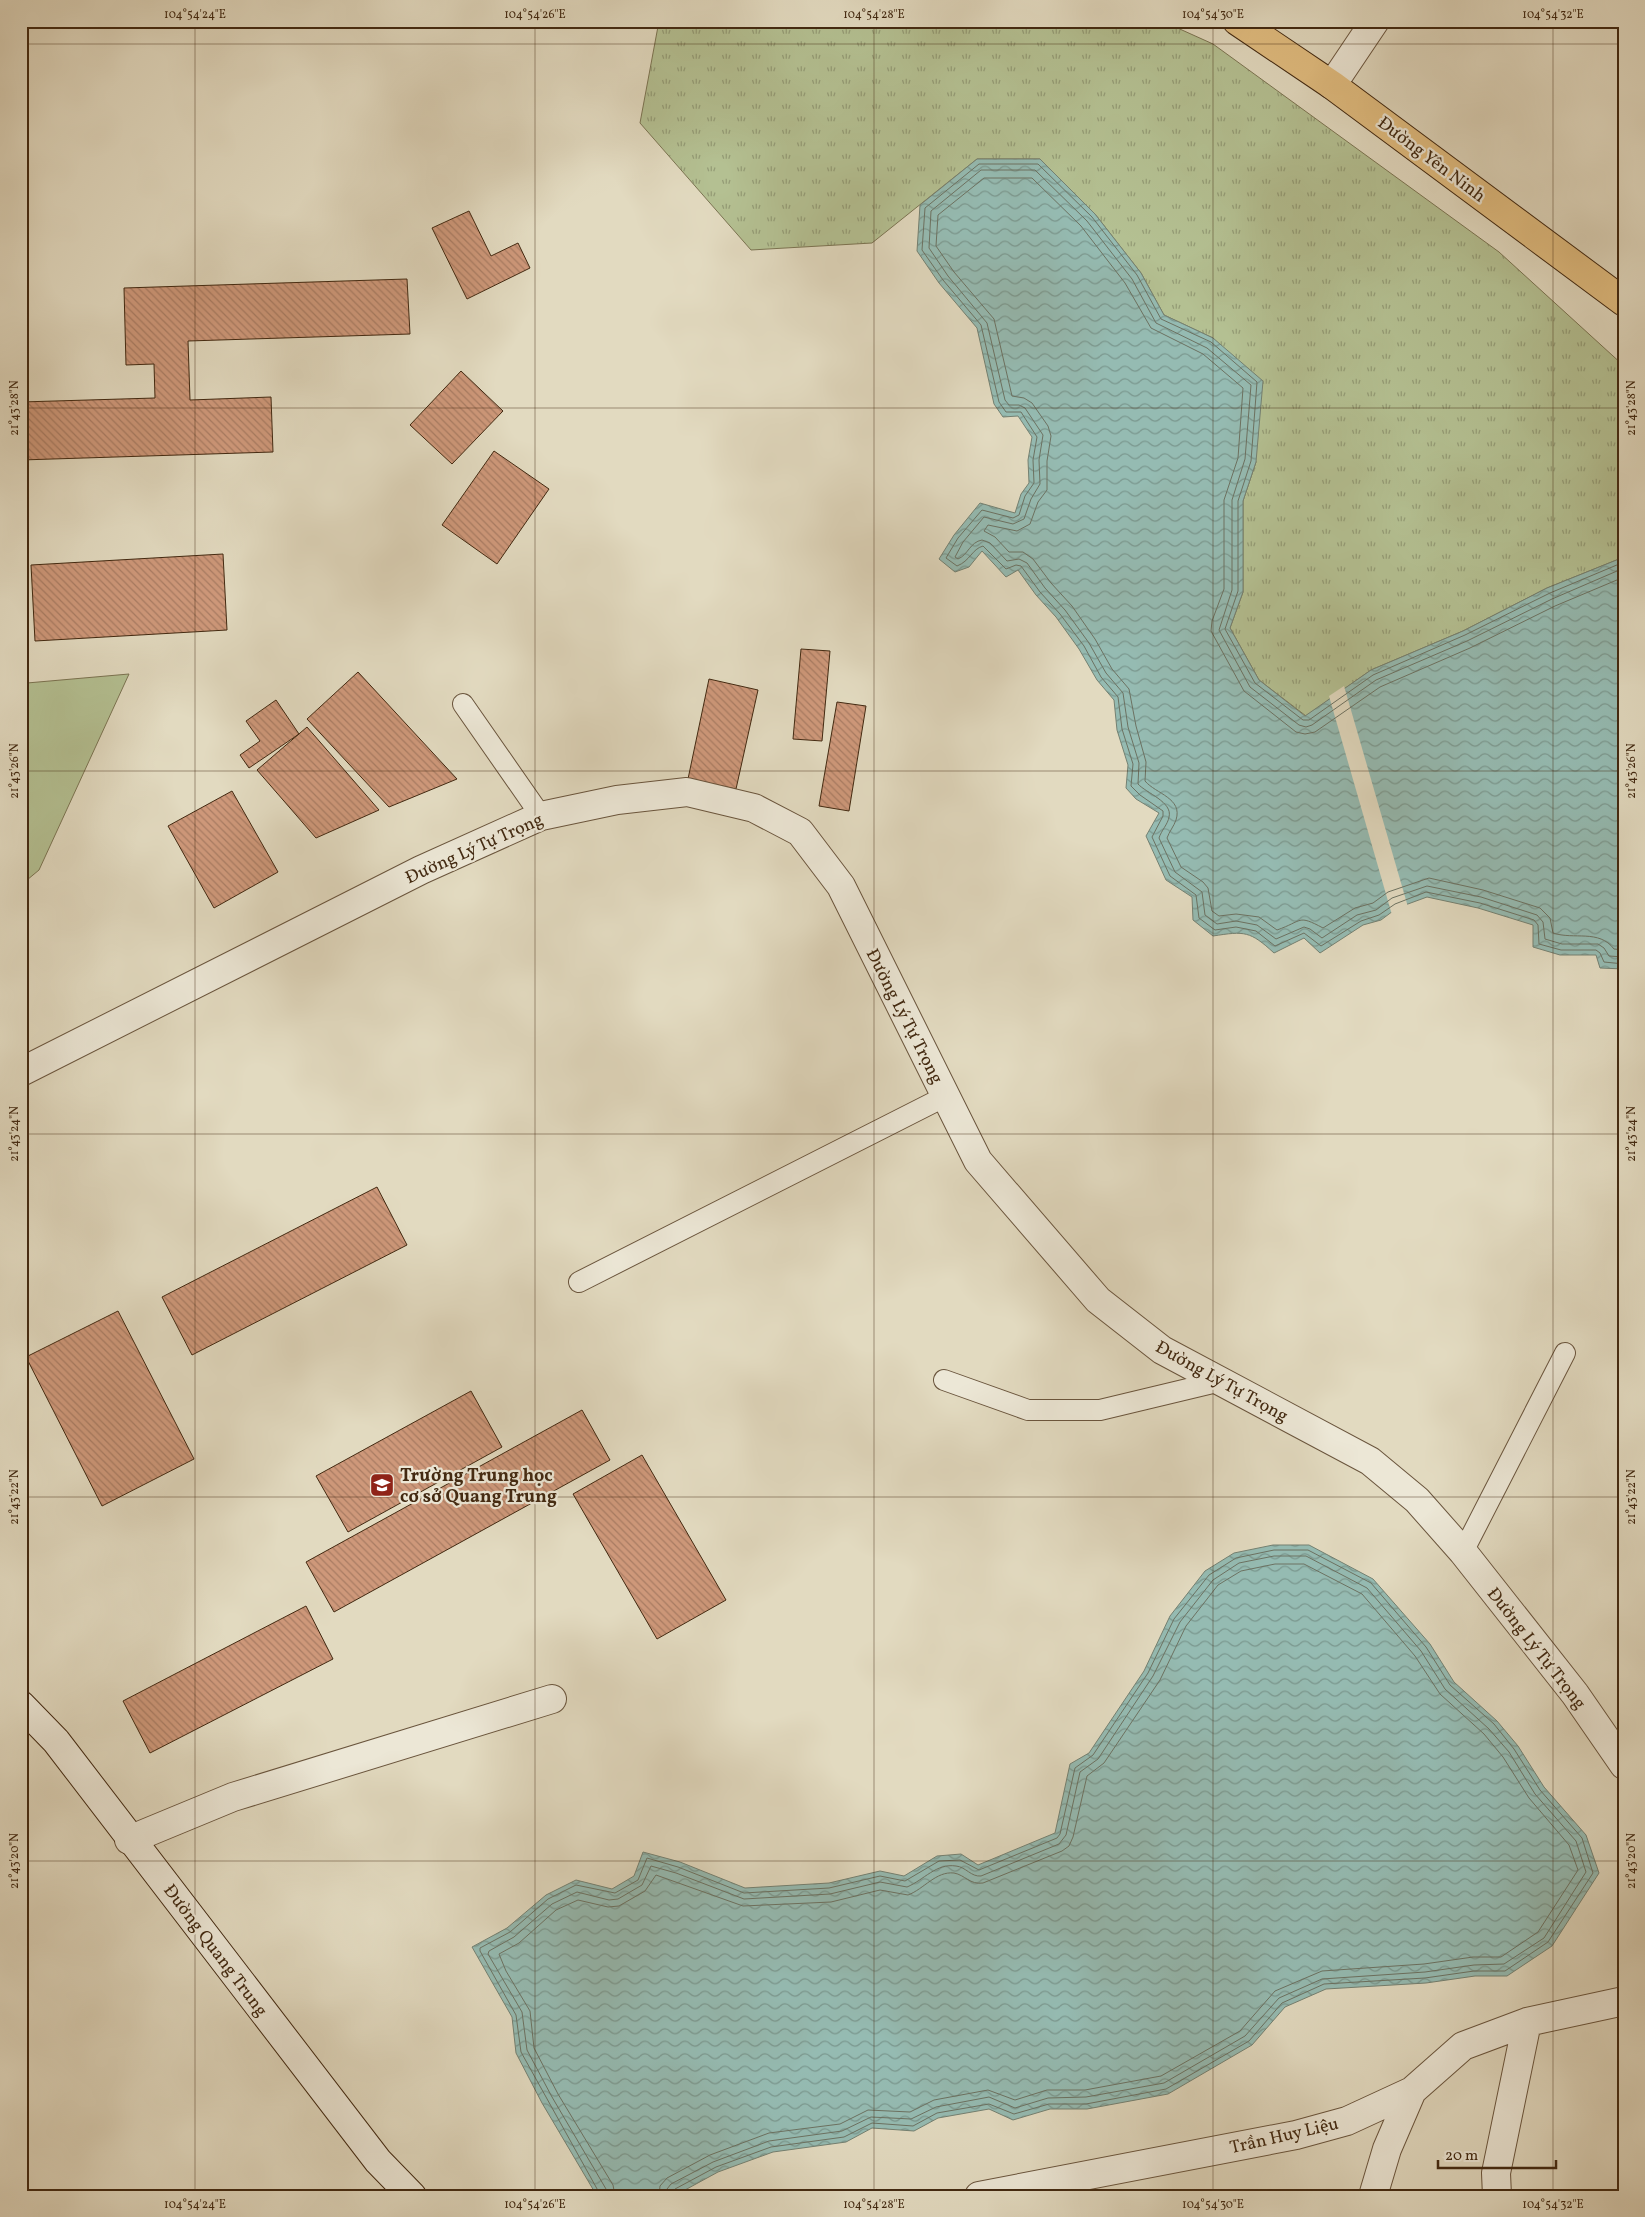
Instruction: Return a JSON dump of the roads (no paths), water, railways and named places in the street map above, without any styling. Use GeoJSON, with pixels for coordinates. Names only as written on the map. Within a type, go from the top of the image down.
{"type":"FeatureCollection","features":[{"type":"Feature","properties":{"kind":"main road","name":"Đường Yên Ninh"},"geometry":{"type":"LineString","coordinates":[[1237,21],[1332,85],[1624,302]]}},
{"type":"Feature","properties":{"kind":"street"},"geometry":{"type":"LineString","coordinates":[[1332,85],[1375,21]]}},
{"type":"Feature","properties":{"kind":"street","name":"Đường Lý Tự Trọng"},"geometry":{"type":"LineString","coordinates":[[21,1072],[421,870],[541,816],[617,800],[687,792],[754,808],[800,832],[841,886],[978,1161],[1098,1300],[1162,1350],[1370,1461],[1417,1500],[1463,1552],[1575,1694],[1624,1765]]}},
{"type":"Feature","properties":{"kind":"street"},"geometry":{"type":"LineString","coordinates":[[130,1840],[233,1797],[552,1699]]}},
{"type":"Feature","properties":{"kind":"street","name":"Đường Quang Trung"},"geometry":{"type":"LineString","coordinates":[[21,1704],[56,1741],[130,1840],[378,2161],[412,2196]]}},
{"type":"Feature","properties":{"kind":"street","name":"Trần Huy Liệu"},"geometry":{"type":"LineString","coordinates":[[979,2196],[1296,2135],[1347,2121],[1412,2091],[1463,2046],[1527,2022],[1624,2001]]}},
{"type":"Feature","properties":{"kind":"street"},"geometry":{"type":"LineString","coordinates":[[1497,2196],[1496,2173],[1527,2022]]}},
{"type":"Feature","properties":{"kind":"street"},"geometry":{"type":"LineString","coordinates":[[1373,2196],[1387,2149],[1412,2091]]}},
{"type":"Feature","properties":{"kind":"lane"},"geometry":{"type":"LineString","coordinates":[[463,704],[541,816]]}},
{"type":"Feature","properties":{"kind":"lane"},"geometry":{"type":"LineString","coordinates":[[578,1282],[946,1096]]}},
{"type":"Feature","properties":{"kind":"lane"},"geometry":{"type":"LineString","coordinates":[[1463,1552],[1565,1354]]}},
{"type":"Feature","properties":{"kind":"lane"},"geometry":{"type":"LineString","coordinates":[[944,1380],[1028,1410],[1100,1410],[1221,1381]]}},
{"type":"Feature","properties":{"kind":"water"},"geometry":{"type":"Polygon","coordinates":[[[977,159],[1040,159],[1095,214],[1141,273],[1164,315],[1213,338],[1263,381],[1256,462],[1243,501],[1243,592],[1230,628],[1259,680],[1305,716],[1371,670],[1463,631],[1547,588],[1624,557],[1624,969],[1600,968],[1596,955],[1560,955],[1533,947],[1533,925],[1478,908],[1427,897],[1397,908],[1381,920],[1363,925],[1320,953],[1304,938],[1274,953],[1259,940],[1246,934],[1233,933],[1213,936],[1193,920],[1192,897],[1166,880],[1146,836],[1159,813],[1136,799],[1126,788],[1128,765],[1117,730],[1114,700],[1097,680],[1079,649],[1018,570],[1006,577],[982,551],[969,567],[955,572],[939,559],[954,535],[980,503],[1015,513],[1021,494],[1029,483],[1028,460],[1032,437],[1018,416],[1003,417],[994,404],[977,328],[939,283],[917,251],[920,205],[977,159]]]}},
{"type":"Feature","properties":{"kind":"water"},"geometry":{"type":"Polygon","coordinates":[[[1273,1545],[1309,1545],[1373,1579],[1430,1644],[1454,1682],[1497,1721],[1518,1746],[1544,1787],[1586,1835],[1599,1873],[1552,1946],[1507,1976],[1475,1976],[1426,1983],[1326,1989],[1285,2007],[1252,2045],[1168,2094],[1087,2109],[1050,2109],[1013,2120],[989,2109],[938,2118],[914,2131],[872,2128],[846,2142],[773,2152],[718,2172],[674,2196],[597,2196],[542,2103],[516,2053],[512,2017],[472,1947],[507,1928],[546,1895],[576,1880],[612,1889],[634,1876],[643,1852],[680,1862],[745,1888],[829,1883],[880,1871],[904,1876],[937,1856],[961,1854],[978,1865],[1055,1833],[1070,1764],[1089,1753],[1144,1671],[1170,1616],[1205,1571],[1234,1553],[1273,1545]]]}},
{"type":"Feature","properties":{"kind":"place","name":"Trường Trung học cơ sở Quang Trung"},"geometry":{"type":"Point","coordinates":[382,1485]}}]}
